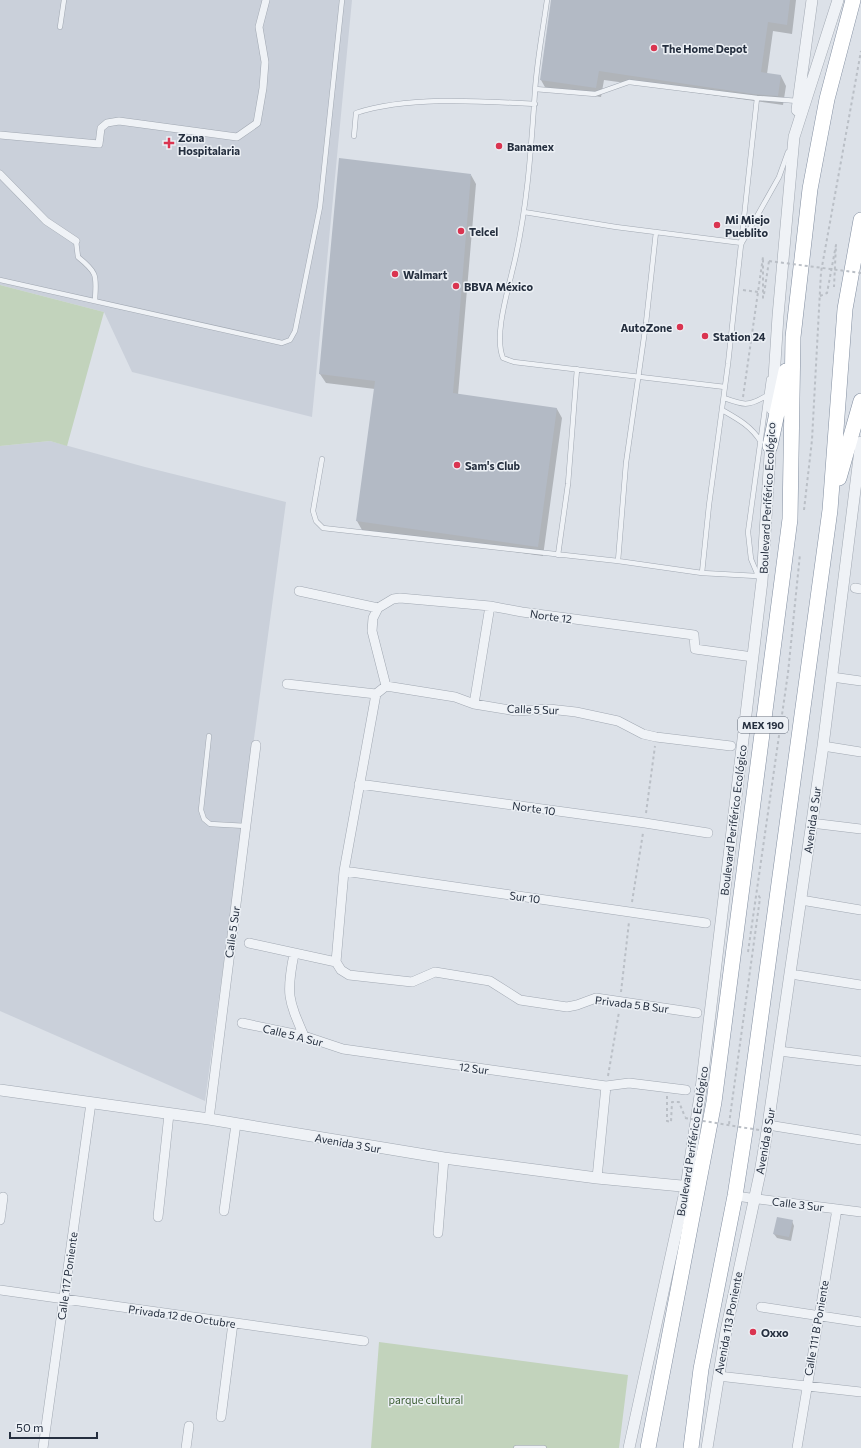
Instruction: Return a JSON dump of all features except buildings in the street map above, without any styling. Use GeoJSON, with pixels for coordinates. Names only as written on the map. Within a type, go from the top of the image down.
{"type":"FeatureCollection","features":[{"type":"Feature","properties":{"kind":"highway","name":"Boulevard Periférico Ecológico"},"geometry":{"type":"LineString","coordinates":[[648,1448],[692,1187],[715,1094],[790,519],[793,337],[810,189],[827,99],[853,0]]}},
{"type":"Feature","properties":{"kind":"highway","name":"MEX 190"},"geometry":{"type":"LineString","coordinates":[[691,1448],[701,1369],[735,1196],[830,510],[845,309],[861,220]]}},
{"type":"Feature","properties":{"kind":"highway"},"geometry":{"type":"LineString","coordinates":[[765,444],[793,337]]}},
{"type":"Feature","properties":{"kind":"highway"},"geometry":{"type":"LineString","coordinates":[[830,510],[861,401]]}},
{"type":"Feature","properties":{"kind":"street"},"geometry":{"type":"LineString","coordinates":[[0,136],[100,144],[101,128],[107,123],[119,121],[237,137],[257,123],[263,88],[265,62],[260,27],[266,0]]}},
{"type":"Feature","properties":{"kind":"street"},"geometry":{"type":"LineString","coordinates":[[794,137],[812,0]]}},
{"type":"Feature","properties":{"kind":"street","name":"Boulevard Periférico Ecológico"},"geometry":{"type":"LineString","coordinates":[[629,1448],[692,1187],[702,1082],[753,657],[759,578],[765,444],[794,137],[838,0]]}},
{"type":"Feature","properties":{"kind":"street"},"geometry":{"type":"LineString","coordinates":[[0,174],[46,221],[76,241]]}},
{"type":"Feature","properties":{"kind":"street","name":"Avenida 8 Sur"},"geometry":{"type":"LineString","coordinates":[[754,1198],[770,1128],[800,900],[857,503],[861,442]]}},
{"type":"Feature","properties":{"kind":"street"},"geometry":{"type":"LineString","coordinates":[[299,591],[378,608],[373,618],[372,631],[386,686],[376,694],[359,784],[344,871],[336,962]]}},
{"type":"Feature","properties":{"kind":"street","name":"Norte 12"},"geometry":{"type":"LineString","coordinates":[[378,608],[394,599],[400,598],[490,606],[522,612],[694,635],[694,650],[753,657]]}},
{"type":"Feature","properties":{"kind":"street"},"geometry":{"type":"LineString","coordinates":[[474,704],[490,606]]}},
{"type":"Feature","properties":{"kind":"street"},"geometry":{"type":"LineString","coordinates":[[832,676],[861,681]]}},
{"type":"Feature","properties":{"kind":"street"},"geometry":{"type":"LineString","coordinates":[[287,684],[376,694]]}},
{"type":"Feature","properties":{"kind":"street","name":"Calle 5 Sur"},"geometry":{"type":"LineString","coordinates":[[386,686],[455,697],[474,704],[516,711],[549,709],[576,712],[618,721],[643,734],[656,737],[731,746]]}},
{"type":"Feature","properties":{"kind":"street","name":"Calle 5 Sur"},"geometry":{"type":"LineString","coordinates":[[209,1120],[256,745]]}},
{"type":"Feature","properties":{"kind":"street"},"geometry":{"type":"LineString","coordinates":[[823,746],[861,752]]}},
{"type":"Feature","properties":{"kind":"street","name":"Norte 10"},"geometry":{"type":"LineString","coordinates":[[359,784],[708,833]]}},
{"type":"Feature","properties":{"kind":"street"},"geometry":{"type":"LineString","coordinates":[[811,823],[861,829]]}},
{"type":"Feature","properties":{"kind":"street","name":"Sur 10"},"geometry":{"type":"LineString","coordinates":[[344,871],[706,923]]}},
{"type":"Feature","properties":{"kind":"street"},"geometry":{"type":"LineString","coordinates":[[800,900],[861,910]]}},
{"type":"Feature","properties":{"kind":"street","name":"Privada 5 B Sur"},"geometry":{"type":"LineString","coordinates":[[249,944],[336,962],[341,970],[349,974],[412,982],[435,972],[490,980],[520,1000],[568,1007],[596,998],[697,1013]]}},
{"type":"Feature","properties":{"kind":"street"},"geometry":{"type":"LineString","coordinates":[[294,954],[288,983],[289,998],[304,1036]]}},
{"type":"Feature","properties":{"kind":"street"},"geometry":{"type":"LineString","coordinates":[[796,974],[861,985]]}},
{"type":"Feature","properties":{"kind":"street","name":"Calle 5 A Sur"},"geometry":{"type":"LineString","coordinates":[[242,1023],[304,1036],[343,1049]]}},
{"type":"Feature","properties":{"kind":"street","name":"12 Sur"},"geometry":{"type":"LineString","coordinates":[[343,1049],[606,1086],[629,1084],[686,1090]]}},
{"type":"Feature","properties":{"kind":"street"},"geometry":{"type":"LineString","coordinates":[[779,1051],[861,1061]]}},
{"type":"Feature","properties":{"kind":"street"},"geometry":{"type":"LineString","coordinates":[[597,1178],[606,1086]]}},
{"type":"Feature","properties":{"kind":"street","name":"Avenida 3 Sur"},"geometry":{"type":"LineString","coordinates":[[0,1090],[236,1124],[444,1158],[597,1178],[692,1187]]}},
{"type":"Feature","properties":{"kind":"street","name":"Calle 117 Poniente"},"geometry":{"type":"LineString","coordinates":[[43,1448],[92,1103]]}},
{"type":"Feature","properties":{"kind":"street"},"geometry":{"type":"LineString","coordinates":[[158,1217],[169,1114]]}},
{"type":"Feature","properties":{"kind":"street"},"geometry":{"type":"LineString","coordinates":[[224,1211],[236,1124]]}},
{"type":"Feature","properties":{"kind":"street"},"geometry":{"type":"LineString","coordinates":[[770,1128],[861,1140]]}},
{"type":"Feature","properties":{"kind":"street"},"geometry":{"type":"LineString","coordinates":[[438,1233],[444,1158]]}},
{"type":"Feature","properties":{"kind":"street","name":"Calle 3 Sur"},"geometry":{"type":"LineString","coordinates":[[735,1196],[861,1212]]}},
{"type":"Feature","properties":{"kind":"street"},"geometry":{"type":"LineString","coordinates":[[0,1220],[3,1197]]}},
{"type":"Feature","properties":{"kind":"street","name":"Avenida 113 Poniente"},"geometry":{"type":"LineString","coordinates":[[707,1448],[718,1376],[754,1198]]}},
{"type":"Feature","properties":{"kind":"street","name":"Calle 111 B Poniente"},"geometry":{"type":"LineString","coordinates":[[797,1448],[806,1386],[837,1209]]}},
{"type":"Feature","properties":{"kind":"street","name":"Privada 12 de Octubre"},"geometry":{"type":"LineString","coordinates":[[0,1290],[364,1341]]}},
{"type":"Feature","properties":{"kind":"street"},"geometry":{"type":"LineString","coordinates":[[761,1307],[861,1322]]}},
{"type":"Feature","properties":{"kind":"street"},"geometry":{"type":"LineString","coordinates":[[221,1417],[233,1323]]}},
{"type":"Feature","properties":{"kind":"street"},"geometry":{"type":"LineString","coordinates":[[718,1376],[861,1392]]}},
{"type":"Feature","properties":{"kind":"street"},"geometry":{"type":"LineString","coordinates":[[186,1448],[189,1426]]}},
{"type":"Feature","properties":{"kind":"lane"},"geometry":{"type":"LineString","coordinates":[[60,27],[64,0]]}},
{"type":"Feature","properties":{"kind":"lane"},"geometry":{"type":"LineString","coordinates":[[0,280],[282,344],[290,340],[294,331],[320,207],[342,0]]}},
{"type":"Feature","properties":{"kind":"lane"},"geometry":{"type":"LineString","coordinates":[[547,0],[535,89],[535,104],[524,212],[512,272],[504,300],[499,349],[503,358],[514,362],[725,387]]}},
{"type":"Feature","properties":{"kind":"lane"},"geometry":{"type":"LineString","coordinates":[[535,89],[595,94],[629,82],[757,98],[798,101]]}},
{"type":"Feature","properties":{"kind":"lane"},"geometry":{"type":"LineString","coordinates":[[702,573],[742,243],[757,98]]}},
{"type":"Feature","properties":{"kind":"lane"},"geometry":{"type":"LineString","coordinates":[[354,136],[356,113],[391,104],[478,101],[535,104]]}},
{"type":"Feature","properties":{"kind":"lane"},"geometry":{"type":"LineString","coordinates":[[742,243],[779,177],[794,137]]}},
{"type":"Feature","properties":{"kind":"lane"},"geometry":{"type":"LineString","coordinates":[[524,212],[656,232],[742,243]]}},
{"type":"Feature","properties":{"kind":"lane"},"geometry":{"type":"LineString","coordinates":[[618,561],[626,463],[646,322],[656,232]]}},
{"type":"Feature","properties":{"kind":"lane"},"geometry":{"type":"LineString","coordinates":[[76,241],[78,258],[89,266],[96,277],[96,302]]}},
{"type":"Feature","properties":{"kind":"lane"},"geometry":{"type":"LineString","coordinates":[[322,459],[313,511],[316,521],[323,528],[618,561],[702,573],[759,578],[751,559],[748,532],[765,444],[766,396],[778,316]]}},
{"type":"Feature","properties":{"kind":"lane"},"geometry":{"type":"LineString","coordinates":[[558,555],[568,484],[577,369]]}},
{"type":"Feature","properties":{"kind":"lane"},"geometry":{"type":"LineString","coordinates":[[724,398],[742,404],[753,404],[766,396]]}},
{"type":"Feature","properties":{"kind":"lane"},"geometry":{"type":"LineString","coordinates":[[722,410],[740,420],[753,430],[765,444]]}},
{"type":"Feature","properties":{"kind":"lane"},"geometry":{"type":"LineString","coordinates":[[209,736],[201,810],[204,819],[210,824],[246,826]]}},
{"type":"Feature","properties":{"kind":"lane"},"geometry":{"type":"LineString","coordinates":[[516,1448],[544,1448]]}},
{"type":"Feature","properties":{"kind":"path"},"geometry":{"type":"LineString","coordinates":[[820,296],[827,293],[836,245],[834,292]]}},
{"type":"Feature","properties":{"kind":"path"},"geometry":{"type":"LineString","coordinates":[[742,404],[762,257],[763,301],[769,261],[861,273]]}},
{"type":"Feature","properties":{"kind":"path"},"geometry":{"type":"LineString","coordinates":[[837,289],[839,276]]}},
{"type":"Feature","properties":{"kind":"path"},"geometry":{"type":"LineString","coordinates":[[736,289],[758,292]]}},
{"type":"Feature","properties":{"kind":"path"},"geometry":{"type":"LineString","coordinates":[[729,1124],[755,942],[760,898],[757,892]]}},
{"type":"Feature","properties":{"kind":"path"},"geometry":{"type":"LineString","coordinates":[[667,1088],[667,1121],[671,1122],[672,1102],[679,1102],[685,1118],[770,1128]]}},
{"type":"Feature","properties":{"kind":"shaded area","name":"Zona Hospitalaria"},"geometry":{"type":"Polygon","coordinates":[[[0,0],[352,0],[312,417],[132,372],[104,312],[0,285],[0,0]]]}},
{"type":"Feature","properties":{"kind":"shaded area"},"geometry":{"type":"Polygon","coordinates":[[[50,441],[145,467],[286,502],[205,1101],[0,1011],[0,446],[50,441]]]}},
{"type":"Feature","properties":{"kind":"green space"},"geometry":{"type":"Polygon","coordinates":[[[0,285],[104,312],[67,446],[50,441],[0,446],[0,285]]]}},
{"type":"Feature","properties":{"kind":"green space","name":"parque cultural"},"geometry":{"type":"Polygon","coordinates":[[[379,1342],[628,1375],[619,1448],[371,1448],[379,1342]]]}},
{"type":"Feature","properties":{"kind":"place","name":"The Home Depot"},"geometry":{"type":"Point","coordinates":[654,48]}},
{"type":"Feature","properties":{"kind":"place","name":"Zona Hospitalaria"},"geometry":{"type":"Point","coordinates":[169,143]}},
{"type":"Feature","properties":{"kind":"place","name":"Banamex"},"geometry":{"type":"Point","coordinates":[499,146]}},
{"type":"Feature","properties":{"kind":"place","name":"Mi Miejo Pueblito"},"geometry":{"type":"Point","coordinates":[717,225]}},
{"type":"Feature","properties":{"kind":"place","name":"Telcel"},"geometry":{"type":"Point","coordinates":[461,231]}},
{"type":"Feature","properties":{"kind":"place","name":"Walmart"},"geometry":{"type":"Point","coordinates":[395,274]}},
{"type":"Feature","properties":{"kind":"place","name":"BBVA México"},"geometry":{"type":"Point","coordinates":[456,286]}},
{"type":"Feature","properties":{"kind":"place","name":"AutoZone"},"geometry":{"type":"Point","coordinates":[680,327]}},
{"type":"Feature","properties":{"kind":"place","name":"Station 24"},"geometry":{"type":"Point","coordinates":[705,336]}},
{"type":"Feature","properties":{"kind":"place","name":"Sam's Club"},"geometry":{"type":"Point","coordinates":[457,465]}},
{"type":"Feature","properties":{"kind":"place","name":"Oxxo"},"geometry":{"type":"Point","coordinates":[753,1332]}}]}
